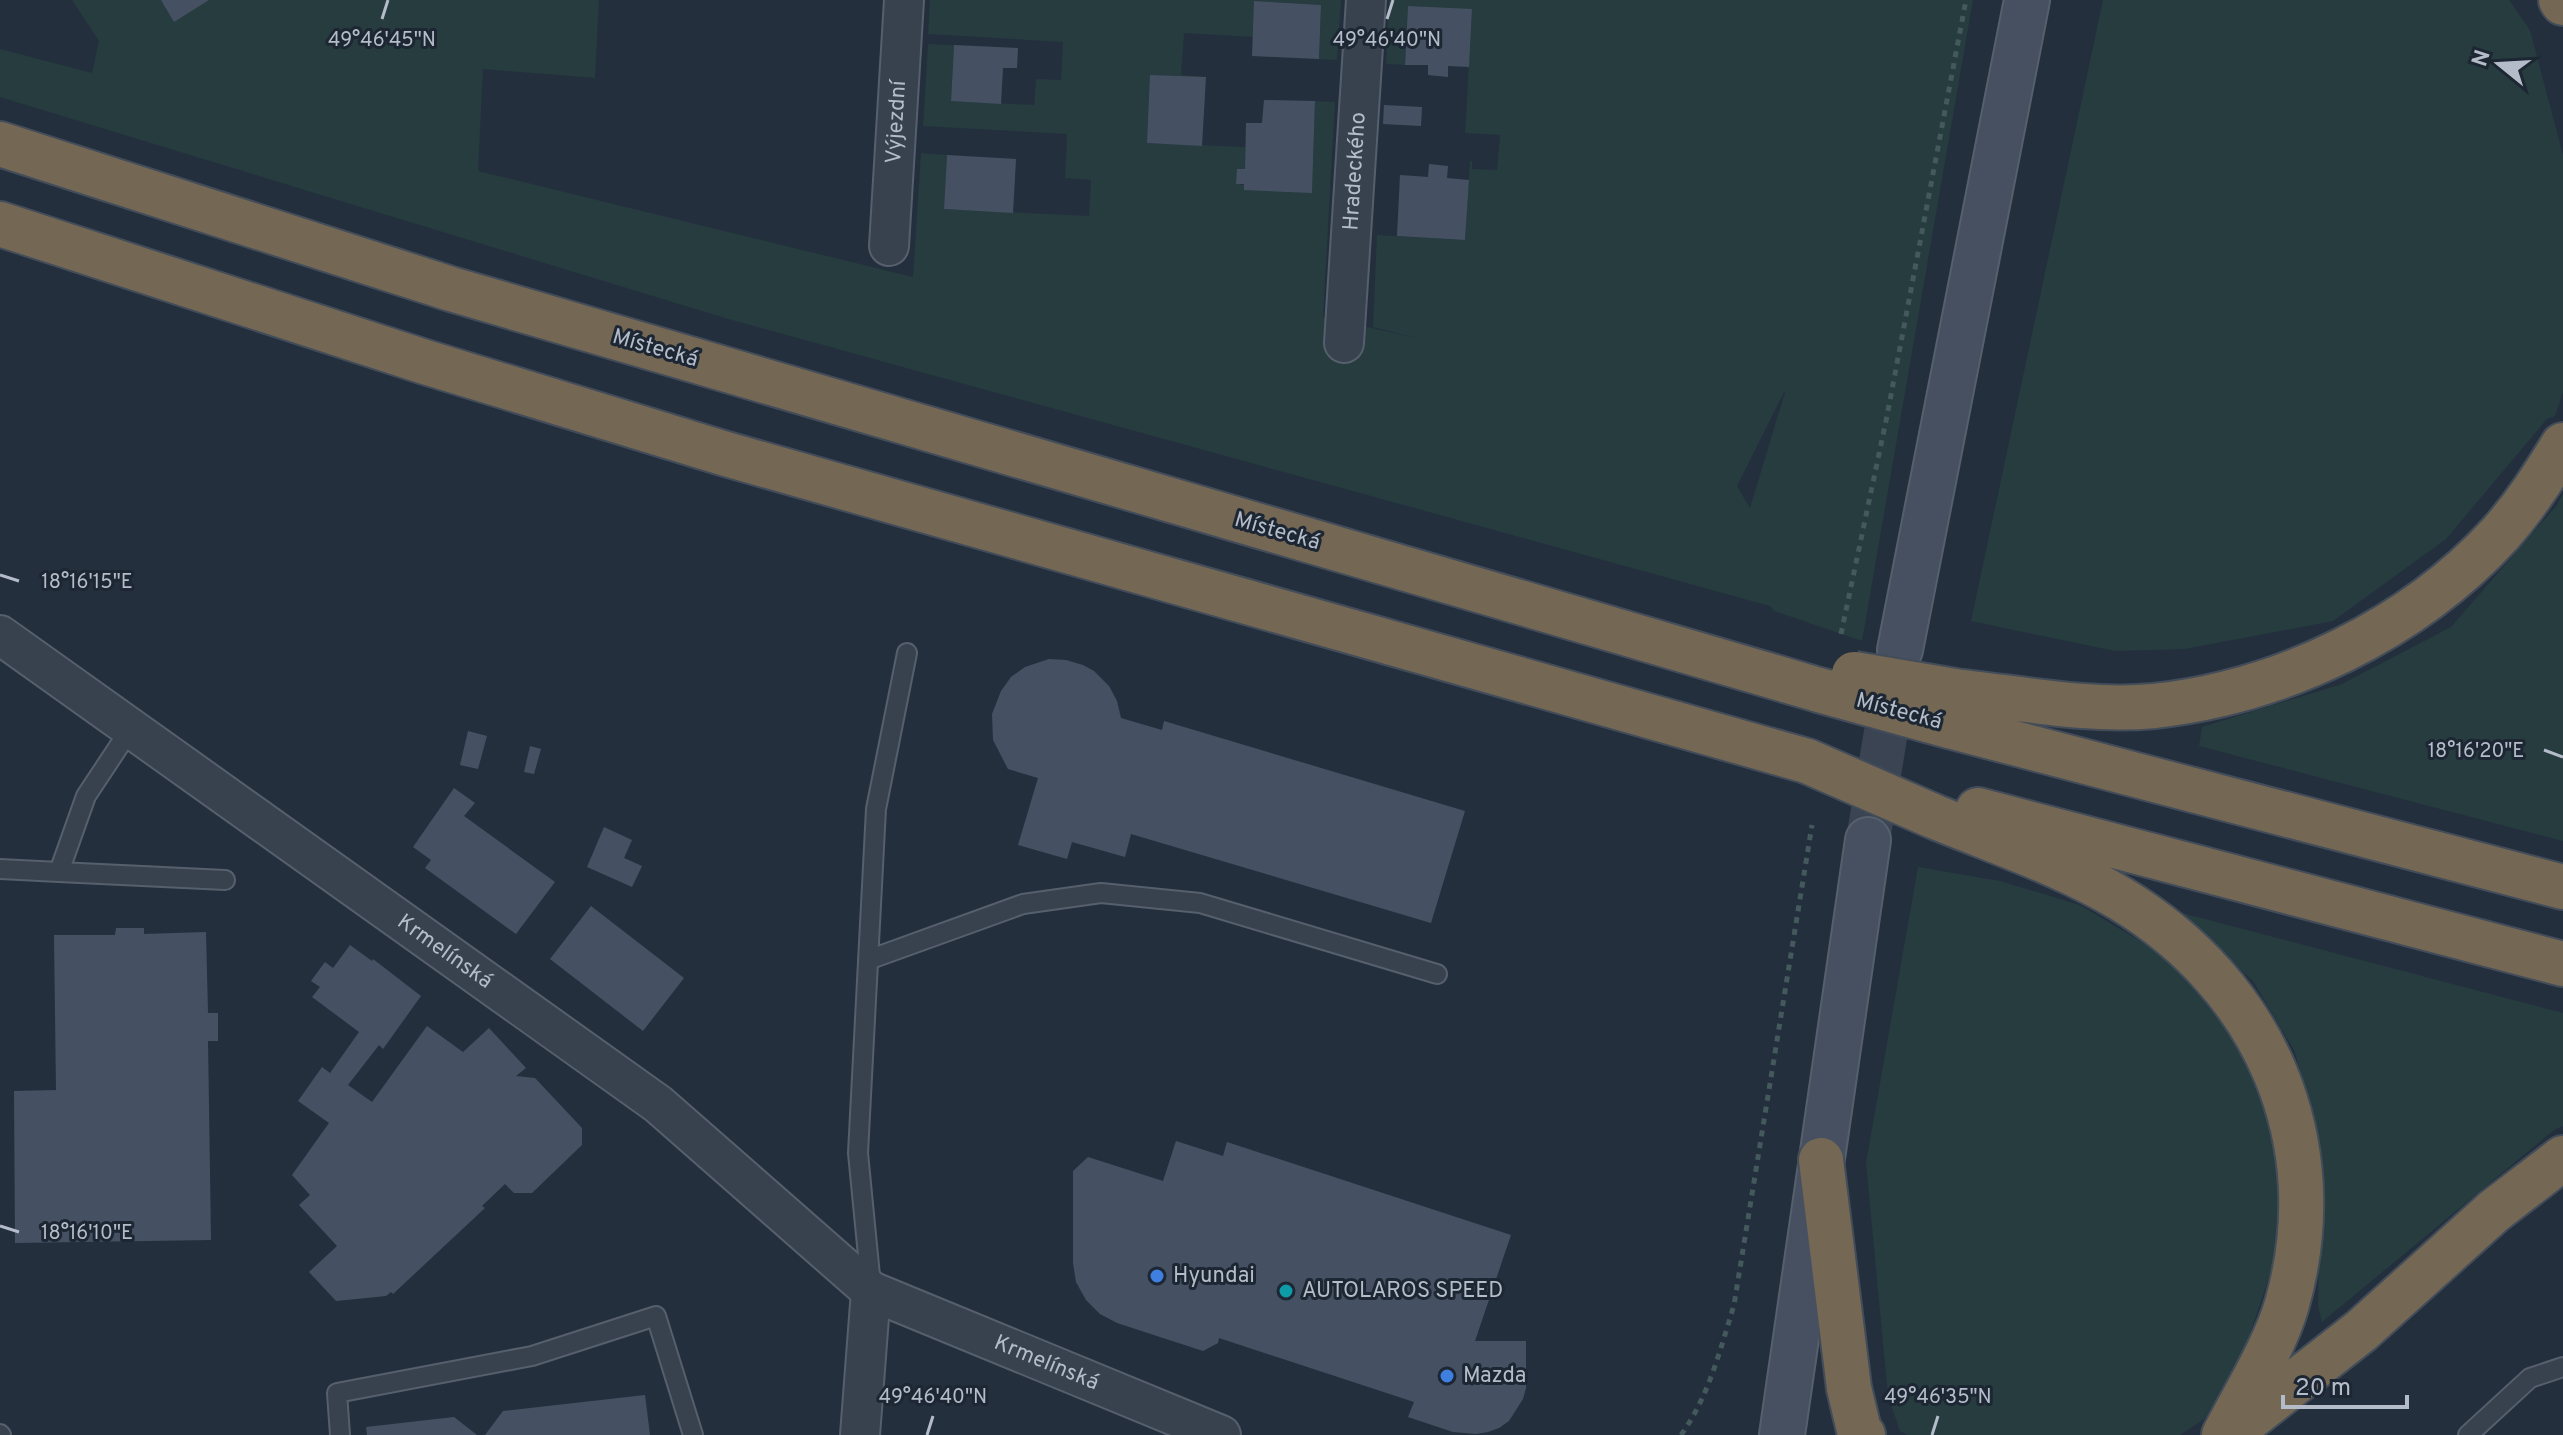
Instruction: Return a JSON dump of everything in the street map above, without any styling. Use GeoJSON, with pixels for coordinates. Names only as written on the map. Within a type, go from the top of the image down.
{"type":"FeatureCollection","features":[{"type":"Feature","properties":{"kind":"highway","name":"Místecká"},"geometry":{"type":"LineString","coordinates":[[0,144],[451,289],[1655,643],[1828,664],[1952,708],[2563,887]]}},
{"type":"Feature","properties":{"kind":"highway"},"geometry":{"type":"LineString","coordinates":[[0,224],[425,362],[726,454],[1807,761],[1934,807],[2563,964]]}},
{"type":"Feature","properties":{"kind":"highway"},"geometry":{"type":"LineString","coordinates":[[1952,708],[2152,706],[2206,698],[2261,683],[2315,663],[2413,609],[2458,574],[2500,534],[2538,486],[2563,445]]}},
{"type":"Feature","properties":{"kind":"highway"},"geometry":{"type":"LineString","coordinates":[[1934,807],[2121,899],[2169,932],[2210,971],[2246,1015],[2273,1062],[2290,1109],[2300,1157],[2303,1208],[2298,1259],[2286,1308],[2226,1435]]}},
{"type":"Feature","properties":{"kind":"highway"},"geometry":{"type":"LineString","coordinates":[[2226,1435],[2361,1331],[2494,1211],[2563,1158]]}},
{"type":"Feature","properties":{"kind":"highway"},"geometry":{"type":"LineString","coordinates":[[1821,1160],[1849,1388],[1859,1430],[1863,1435]]}},
{"type":"Feature","properties":{"kind":"main road"},"geometry":{"type":"LineString","coordinates":[[1900,650],[2027,0]]}},
{"type":"Feature","properties":{"kind":"main road"},"geometry":{"type":"LineString","coordinates":[[1782,1435],[1868,840]]}},
{"type":"Feature","properties":{"kind":"street","name":"Výjezdní"},"geometry":{"type":"LineString","coordinates":[[889,246],[904,0]]}},
{"type":"Feature","properties":{"kind":"street","name":"Hradeckého"},"geometry":{"type":"LineString","coordinates":[[1344,343],[1366,0]]}},
{"type":"Feature","properties":{"kind":"street","name":"Krmelínská"},"geometry":{"type":"LineString","coordinates":[[0,635],[658,1104],[871,1291],[1221,1435]]}},
{"type":"Feature","properties":{"kind":"street"},"geometry":{"type":"LineString","coordinates":[[860,1435],[871,1291]]}},
{"type":"Feature","properties":{"kind":"lane"},"geometry":{"type":"LineString","coordinates":[[871,1291],[858,1153],[876,809],[907,653]]}},
{"type":"Feature","properties":{"kind":"lane"},"geometry":{"type":"LineString","coordinates":[[59,872],[86,796],[131,728]]}},
{"type":"Feature","properties":{"kind":"lane"},"geometry":{"type":"LineString","coordinates":[[0,869],[225,880]]}},
{"type":"Feature","properties":{"kind":"lane"},"geometry":{"type":"LineString","coordinates":[[868,960],[1023,904],[1101,893],[1200,903],[1437,974]]}},
{"type":"Feature","properties":{"kind":"lane"},"geometry":{"type":"LineString","coordinates":[[340,1435],[337,1393],[532,1356],[656,1316],[693,1435]]}},
{"type":"Feature","properties":{"kind":"lane"},"geometry":{"type":"LineString","coordinates":[[2468,1435],[2530,1378],[2563,1367]]}},
{"type":"Feature","properties":{"kind":"path"},"geometry":{"type":"LineString","coordinates":[[1828,664],[1908,313],[1966,0]]}},
{"type":"Feature","properties":{"kind":"path"},"geometry":{"type":"LineString","coordinates":[[1681,1435],[1694,1418],[1712,1377],[1734,1305],[1812,825]]}},
{"type":"Feature","properties":{"kind":"green space"},"geometry":{"type":"Polygon","coordinates":[[[72,0],[599,0],[595,78],[483,69],[478,171],[913,277],[921,153],[947,155],[944,209],[1089,216],[1091,180],[1065,178],[1067,134],[923,126],[928,44],[954,45],[951,101],[1034,105],[1036,79],[1061,80],[1063,42],[928,34],[930,0],[1341,0],[1337,60],[1319,59],[1321,5],[1255,1],[1253,37],[1184,33],[1181,75],[1206,77],[1147,143],[1245,147],[1245,169],[1237,170],[1237,184],[1312,192],[1315,101],[1335,102],[1323,317],[1420,339],[1373,327],[1377,235],[1465,240],[1470,161],[1472,169],[1497,170],[1500,135],[1465,133],[1472,10],[1408,6],[1405,65],[1386,64],[1389,0],[1973,0],[1862,641],[1774,611],[1770,606],[725,318],[0,97],[0,49],[92,73],[99,41],[72,0]],[[1785,392],[1737,486],[1750,508],[1785,392]]]}},
{"type":"Feature","properties":{"kind":"green space"},"geometry":{"type":"Polygon","coordinates":[[[2103,0],[2509,0],[2530,30],[2563,155],[2563,392],[2555,416],[2547,419],[2446,539],[2333,621],[2185,649],[2115,651],[1971,621],[2103,0]]]}},
{"type":"Feature","properties":{"kind":"green space"},"geometry":{"type":"Polygon","coordinates":[[[2563,493],[2563,841],[2199,746],[2202,727],[2342,684],[2451,627],[2557,505],[2563,493]]]}},
{"type":"Feature","properties":{"kind":"green space"},"geometry":{"type":"Polygon","coordinates":[[[1918,867],[2000,881],[2080,905],[2167,957],[2218,1002],[2258,1068],[2289,1217],[2234,1382],[2230,1383],[2204,1419],[2180,1435],[1907,1435],[1900,1431],[1888,1396],[1866,1163],[1918,867]]]}},
{"type":"Feature","properties":{"kind":"green space"},"geometry":{"type":"Polygon","coordinates":[[[2182,913],[2563,1013],[2563,1126],[2554,1130],[2322,1322],[2318,1306],[2321,1149],[2295,1052],[2253,981],[2182,913]]]}},
{"type":"Feature","properties":{"kind":"building"},"geometry":{"type":"Polygon","coordinates":[[[161,0],[209,0],[174,22],[161,0]]]}},
{"type":"Feature","properties":{"kind":"building"},"geometry":{"type":"Polygon","coordinates":[[[1254,1],[1321,5],[1319,59],[1252,56],[1254,1]]]}},
{"type":"Feature","properties":{"kind":"building"},"geometry":{"type":"Polygon","coordinates":[[[1408,6],[1472,9],[1469,67],[1448,66],[1448,77],[1428,75],[1428,65],[1405,65],[1408,6]]]}},
{"type":"Feature","properties":{"kind":"building"},"geometry":{"type":"Polygon","coordinates":[[[954,45],[1018,48],[1017,68],[1003,68],[1001,104],[951,101],[954,45]]]}},
{"type":"Feature","properties":{"kind":"building"},"geometry":{"type":"Polygon","coordinates":[[[1150,75],[1206,77],[1202,146],[1147,143],[1150,75]]]}},
{"type":"Feature","properties":{"kind":"building"},"geometry":{"type":"Polygon","coordinates":[[[1264,100],[1315,101],[1312,193],[1244,190],[1244,184],[1236,184],[1237,169],[1245,169],[1246,123],[1262,123],[1264,100]]]}},
{"type":"Feature","properties":{"kind":"building"},"geometry":{"type":"Polygon","coordinates":[[[1384,105],[1422,107],[1421,126],[1383,124],[1384,105]]]}},
{"type":"Feature","properties":{"kind":"building"},"geometry":{"type":"Polygon","coordinates":[[[947,155],[1016,159],[1013,213],[944,209],[947,155]]]}},
{"type":"Feature","properties":{"kind":"building"},"geometry":{"type":"Polygon","coordinates":[[[1429,164],[1448,166],[1447,178],[1469,180],[1465,240],[1397,236],[1400,175],[1428,177],[1429,164]]]}},
{"type":"Feature","properties":{"kind":"building"},"geometry":{"type":"Polygon","coordinates":[[[1049,659],[1066,660],[1094,671],[1109,686],[1121,718],[1162,730],[1164,721],[1465,811],[1431,923],[1131,834],[1125,857],[1072,842],[1067,859],[1018,845],[1038,778],[1008,769],[993,740],[992,714],[1001,691],[1011,677],[1025,667],[1049,659]]]}},
{"type":"Feature","properties":{"kind":"building"},"geometry":{"type":"Polygon","coordinates":[[[468,731],[487,736],[478,769],[460,765],[468,731]]]}},
{"type":"Feature","properties":{"kind":"building"},"geometry":{"type":"Polygon","coordinates":[[[530,746],[541,749],[534,774],[524,772],[530,746]]]}},
{"type":"Feature","properties":{"kind":"building"},"geometry":{"type":"Polygon","coordinates":[[[454,788],[475,803],[464,816],[555,882],[516,934],[425,868],[431,860],[413,847],[454,788]]]}},
{"type":"Feature","properties":{"kind":"building"},"geometry":{"type":"Polygon","coordinates":[[[604,827],[632,840],[624,858],[642,866],[632,887],[587,867],[604,827]]]}},
{"type":"Feature","properties":{"kind":"building"},"geometry":{"type":"Polygon","coordinates":[[[591,906],[684,978],[643,1031],[550,959],[591,906]]]}},
{"type":"Feature","properties":{"kind":"building"},"geometry":{"type":"Polygon","coordinates":[[[116,928],[144,928],[144,934],[206,932],[208,1013],[218,1013],[218,1041],[208,1041],[211,1240],[15,1243],[14,1091],[56,1090],[54,935],[115,935],[116,928]]]}},
{"type":"Feature","properties":{"kind":"building"},"geometry":{"type":"Polygon","coordinates":[[[350,945],[421,996],[383,1049],[379,1045],[348,1085],[372,1102],[427,1026],[463,1052],[489,1028],[526,1068],[516,1076],[535,1078],[582,1128],[582,1145],[532,1193],[514,1193],[505,1184],[482,1206],[485,1208],[393,1294],[336,1301],[309,1272],[337,1246],[299,1205],[310,1195],[292,1175],[329,1123],[298,1101],[322,1067],[330,1073],[359,1032],[312,997],[320,987],[311,981],[325,962],[333,968],[350,945]]]}},
{"type":"Feature","properties":{"kind":"building","name":"AUTOLAROS SPEED"},"geometry":{"type":"Polygon","coordinates":[[[1176,1141],[1223,1156],[1227,1142],[1511,1235],[1475,1341],[1526,1341],[1526,1388],[1509,1421],[1488,1432],[1453,1432],[1408,1417],[1414,1402],[1219,1338],[1218,1343],[1203,1351],[1117,1323],[1100,1314],[1086,1300],[1076,1282],[1073,1263],[1073,1171],[1088,1157],[1163,1181],[1176,1141]]]}},
{"type":"Feature","properties":{"kind":"building"},"geometry":{"type":"Polygon","coordinates":[[[645,1395],[650,1435],[485,1435],[503,1411],[645,1395]]]}},
{"type":"Feature","properties":{"kind":"building"},"geometry":{"type":"Polygon","coordinates":[[[454,1417],[477,1435],[367,1435],[366,1427],[454,1417]]]}},
{"type":"Feature","properties":{"kind":"tunnel"},"geometry":{"type":"LineString","coordinates":[[1868,840],[1896,672]]}},
{"type":"Feature","properties":{"kind":"place","name":"Hyundai"},"geometry":{"type":"Point","coordinates":[1157,1276]}},
{"type":"Feature","properties":{"kind":"place","name":"AUTOLAROS SPEED"},"geometry":{"type":"Point","coordinates":[1286,1291]}},
{"type":"Feature","properties":{"kind":"place","name":"Mazda"},"geometry":{"type":"Point","coordinates":[1447,1376]}}]}
